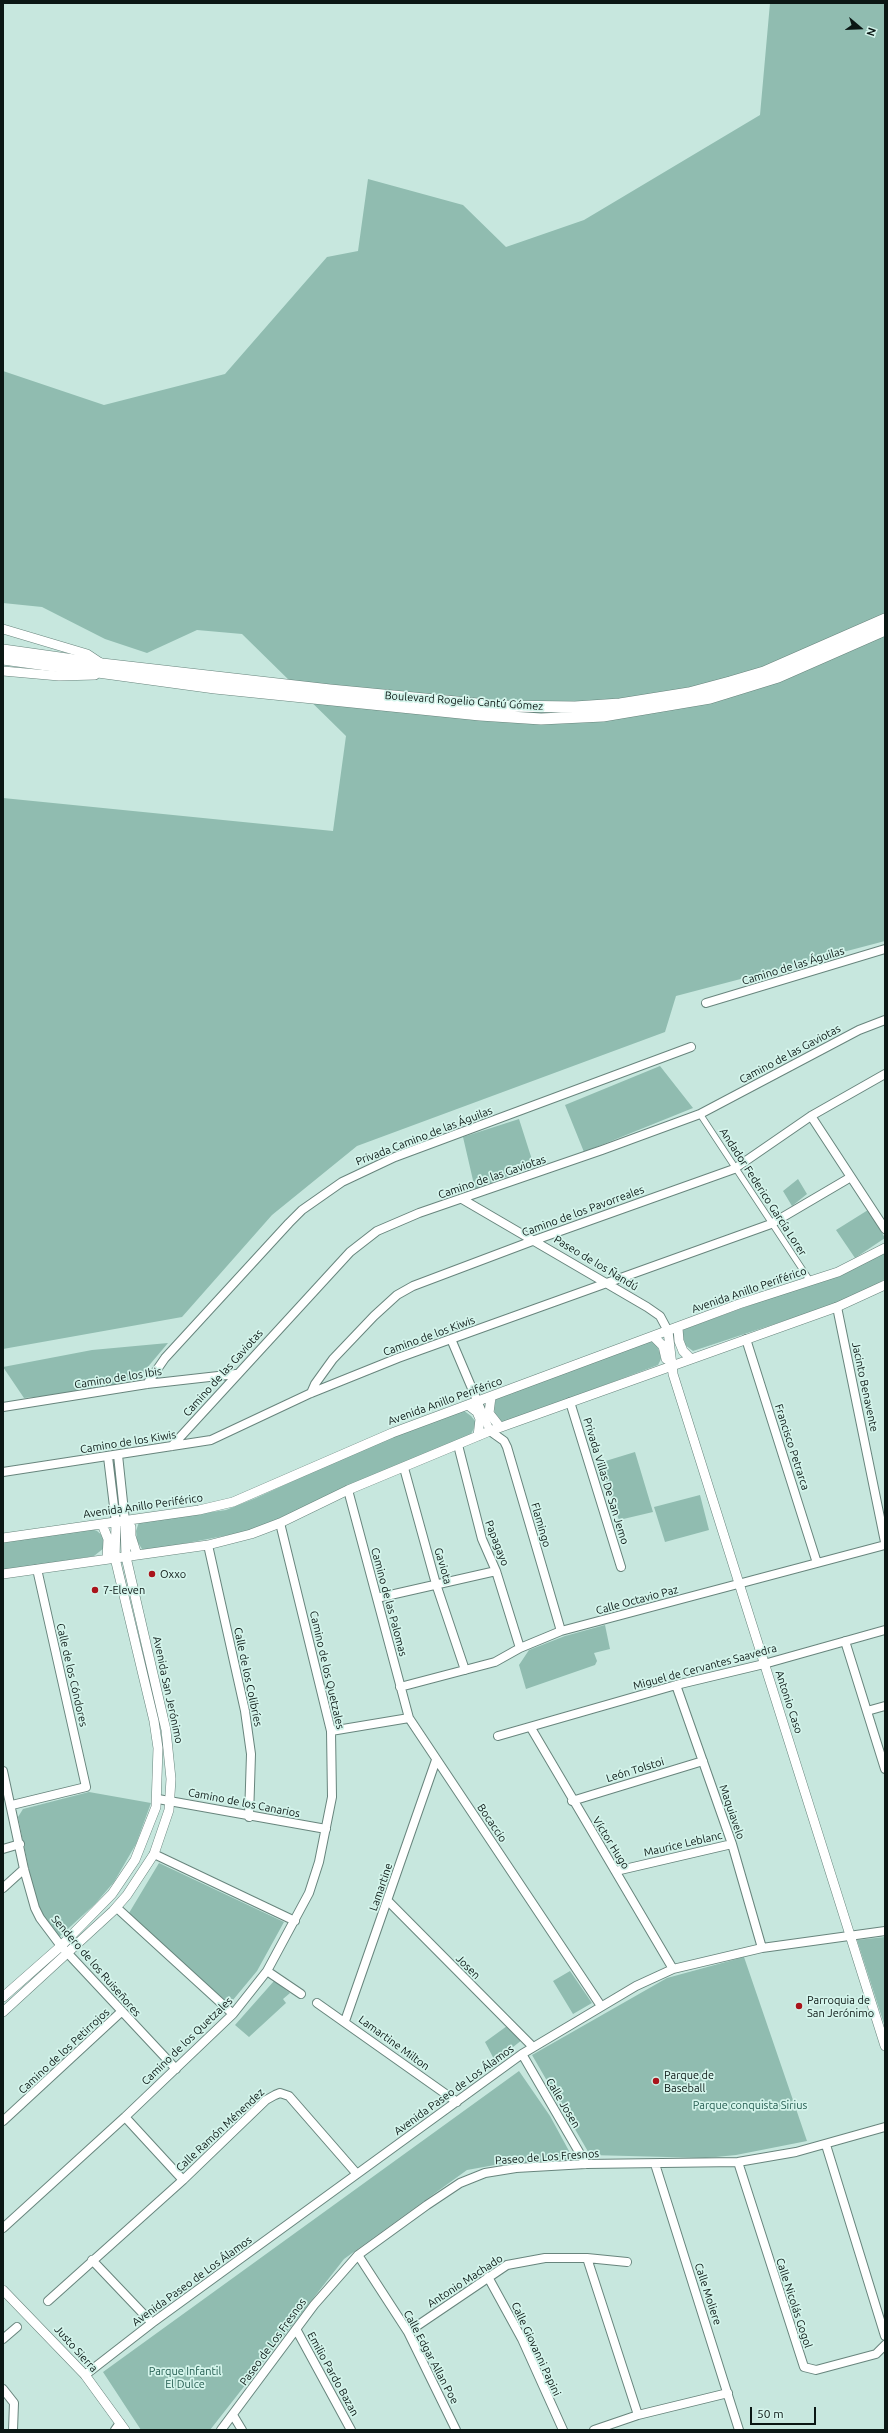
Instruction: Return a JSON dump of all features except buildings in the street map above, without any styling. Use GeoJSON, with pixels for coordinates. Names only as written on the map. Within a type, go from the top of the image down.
{"type":"FeatureCollection","features":[{"type":"Feature","properties":{"kind":"main road","name":"Boulevard Rogelio Cantú Gómez"},"geometry":{"type":"LineString","coordinates":[[3,659],[102,664],[330,690],[498,706],[575,707],[628,703],[689,693],[730,682],[764,672],[885,619]]}},
{"type":"Feature","properties":{"kind":"main road","name":"Boulevard Rogelio Cantú Gómez"},"geometry":{"type":"LineString","coordinates":[[3,650],[110,674],[215,688],[480,715],[541,719],[603,716],[681,704],[740,690],[778,677],[885,630]]}},
{"type":"Feature","properties":{"kind":"street","name":"Boulevard Rogelio Cantú Gómez"},"geometry":{"type":"LineString","coordinates":[[3,628],[86,654],[102,664]]}},
{"type":"Feature","properties":{"kind":"street","name":"Boulevard Rogelio Cantú Gómez"},"geometry":{"type":"LineString","coordinates":[[3,671],[59,676],[110,674]]}},
{"type":"Feature","properties":{"kind":"street","name":"Camino de las Águilas"},"geometry":{"type":"LineString","coordinates":[[706,1004],[885,949]]}},
{"type":"Feature","properties":{"kind":"street","name":"Camino de las Gaviotas"},"geometry":{"type":"LineString","coordinates":[[172,1446],[236,1374],[350,1252],[377,1231],[419,1213],[700,1114],[859,1030],[885,1020]]}},
{"type":"Feature","properties":{"kind":"street","name":"Privada Camino de las Águilas"},"geometry":{"type":"LineString","coordinates":[[147,1384],[165,1358],[289,1223],[302,1210],[342,1182],[395,1157],[691,1047]]}},
{"type":"Feature","properties":{"kind":"street","name":"Camino de los Pavorreales"},"geometry":{"type":"LineString","coordinates":[[311,1393],[315,1384],[333,1359],[397,1295],[413,1286],[535,1240],[734,1169],[811,1116],[885,1074]]}},
{"type":"Feature","properties":{"kind":"street","name":"Andador Federico García Lorer"},"geometry":{"type":"LineString","coordinates":[[700,1114],[734,1169],[810,1281]]}},
{"type":"Feature","properties":{"kind":"street"},"geometry":{"type":"LineString","coordinates":[[811,1116],[885,1229]]}},
{"type":"Feature","properties":{"kind":"street","name":"Camino de los Kiwis"},"geometry":{"type":"LineString","coordinates":[[3,1472],[211,1440],[311,1393],[451,1339],[771,1224],[851,1177]]}},
{"type":"Feature","properties":{"kind":"street","name":"Paseo de los Ñandú"},"geometry":{"type":"LineString","coordinates":[[462,1199],[608,1283],[660,1316],[668,1331]]}},
{"type":"Feature","properties":{"kind":"street","name":"Avenida Anillo Periférico"},"geometry":{"type":"LineString","coordinates":[[3,1538],[205,1509],[233,1502],[392,1433],[740,1304],[838,1272],[885,1248]]}},
{"type":"Feature","properties":{"kind":"street"},"geometry":{"type":"LineString","coordinates":[[3,1574],[208,1545],[251,1534],[280,1523],[348,1490],[490,1431],[690,1358],[837,1307],[885,1285]]}},
{"type":"Feature","properties":{"kind":"street","name":"Jacinto Benavente"},"geometry":{"type":"LineString","coordinates":[[837,1307],[885,1543]]}},
{"type":"Feature","properties":{"kind":"street"},"geometry":{"type":"LineString","coordinates":[[678,1328],[679,1341],[683,1351],[690,1358]]}},
{"type":"Feature","properties":{"kind":"street"},"geometry":{"type":"LineString","coordinates":[[668,1331],[668,1367]]}},
{"type":"Feature","properties":{"kind":"street"},"geometry":{"type":"LineString","coordinates":[[653,1336],[665,1350],[668,1367]]}},
{"type":"Feature","properties":{"kind":"street"},"geometry":{"type":"LineString","coordinates":[[451,1339],[473,1404],[480,1419],[478,1436]]}},
{"type":"Feature","properties":{"kind":"street","name":"Francisco Petrarca"},"geometry":{"type":"LineString","coordinates":[[746,1339],[817,1563]]}},
{"type":"Feature","properties":{"kind":"street","name":"Antonio Caso"},"geometry":{"type":"LineString","coordinates":[[668,1367],[673,1374],[885,2046]]}},
{"type":"Feature","properties":{"kind":"street","name":"Camino de los Ibis"},"geometry":{"type":"LineString","coordinates":[[3,1407],[147,1384],[236,1374]]}},
{"type":"Feature","properties":{"kind":"street"},"geometry":{"type":"LineString","coordinates":[[491,1397],[489,1413],[500,1428]]}},
{"type":"Feature","properties":{"kind":"street","name":"Privada Villas De San Jemo"},"geometry":{"type":"LineString","coordinates":[[570,1402],[621,1567]]}},
{"type":"Feature","properties":{"kind":"street"},"geometry":{"type":"LineString","coordinates":[[473,1404],[490,1431]]}},
{"type":"Feature","properties":{"kind":"street","name":"Flamingo"},"geometry":{"type":"LineString","coordinates":[[490,1431],[504,1441],[507,1447],[562,1631]]}},
{"type":"Feature","properties":{"kind":"street","name":"Papagayo"},"geometry":{"type":"LineString","coordinates":[[458,1445],[482,1539],[496,1571],[520,1648]]}},
{"type":"Feature","properties":{"kind":"street","name":"Avenida San Jerónimo"},"geometry":{"type":"LineString","coordinates":[[3,2012],[117,1908],[135,1886],[154,1854],[171,1801],[170,1756],[166,1730],[126,1557],[118,1455]]}},
{"type":"Feature","properties":{"kind":"street","name":"Avenida San Jerónimo"},"geometry":{"type":"LineString","coordinates":[[3,1997],[61,1946],[104,1903],[128,1872],[148,1831],[158,1798],[158,1748],[154,1721],[111,1558],[124,1521],[108,1457]]}},
{"type":"Feature","properties":{"kind":"street","name":"Gaviota"},"geometry":{"type":"LineString","coordinates":[[404,1468],[436,1584],[465,1670]]}},
{"type":"Feature","properties":{"kind":"street","name":"Camino de las Palomas"},"geometry":{"type":"LineString","coordinates":[[348,1490],[409,1718]]}},
{"type":"Feature","properties":{"kind":"street"},"geometry":{"type":"LineString","coordinates":[[124,1521],[137,1555]]}},
{"type":"Feature","properties":{"kind":"street","name":"Camino de los Quetzales"},"geometry":{"type":"LineString","coordinates":[[3,2228],[125,2117],[233,2014],[267,1971],[295,1922],[309,1893],[319,1862],[332,1797],[331,1731],[280,1523]]}},
{"type":"Feature","properties":{"kind":"street"},"geometry":{"type":"LineString","coordinates":[[102,1524],[108,1539],[111,1558]]}},
{"type":"Feature","properties":{"kind":"street","name":"Calle Octavio Paz"},"geometry":{"type":"LineString","coordinates":[[400,1687],[502,1660],[520,1648],[562,1631],[817,1563],[885,1543]]}},
{"type":"Feature","properties":{"kind":"street","name":"Calle de los Colibríes"},"geometry":{"type":"LineString","coordinates":[[208,1545],[248,1732],[251,1754],[249,1817]]}},
{"type":"Feature","properties":{"kind":"street","name":"Calle de los Cóndores"},"geometry":{"type":"LineString","coordinates":[[12,1805],[86,1787],[37,1569]]}},
{"type":"Feature","properties":{"kind":"street"},"geometry":{"type":"LineString","coordinates":[[377,1598],[496,1571]]}},
{"type":"Feature","properties":{"kind":"street","name":"Miguel de Cervantes Saavedra"},"geometry":{"type":"LineString","coordinates":[[498,1736],[531,1728],[676,1685],[764,1664],[885,1630]]}},
{"type":"Feature","properties":{"kind":"street"},"geometry":{"type":"LineString","coordinates":[[845,1640],[885,1769]]}},
{"type":"Feature","properties":{"kind":"street","name":"Maquiavelo"},"geometry":{"type":"LineString","coordinates":[[676,1685],[732,1844],[762,1948]]}},
{"type":"Feature","properties":{"kind":"street"},"geometry":{"type":"LineString","coordinates":[[867,1711],[885,1706]]}},
{"type":"Feature","properties":{"kind":"street"},"geometry":{"type":"LineString","coordinates":[[331,1731],[409,1718]]}},
{"type":"Feature","properties":{"kind":"street","name":"Bocaccio"},"geometry":{"type":"LineString","coordinates":[[409,1718],[601,2006]]}},
{"type":"Feature","properties":{"kind":"street","name":"Víctor Hugo"},"geometry":{"type":"LineString","coordinates":[[531,1728],[572,1801],[616,1871],[673,1969]]}},
{"type":"Feature","properties":{"kind":"street","name":"Lamartine"},"geometry":{"type":"LineString","coordinates":[[345,2021],[436,1760]]}},
{"type":"Feature","properties":{"kind":"street","name":"León Tolstoi"},"geometry":{"type":"LineString","coordinates":[[572,1801],[703,1761]]}},
{"type":"Feature","properties":{"kind":"street","name":"Sendero de los Ruiseñores"},"geometry":{"type":"LineString","coordinates":[[3,1771],[12,1805],[24,1869],[35,1908],[48,1931],[122,2012],[176,2068]]}},
{"type":"Feature","properties":{"kind":"street","name":"Camino de los Canarios"},"geometry":{"type":"LineString","coordinates":[[158,1798],[249,1817],[326,1830]]}},
{"type":"Feature","properties":{"kind":"street"},"geometry":{"type":"LineString","coordinates":[[3,1848],[20,1844]]}},
{"type":"Feature","properties":{"kind":"street","name":"Maurice Leblanc"},"geometry":{"type":"LineString","coordinates":[[616,1871],[732,1844]]}},
{"type":"Feature","properties":{"kind":"street"},"geometry":{"type":"LineString","coordinates":[[154,1854],[295,1922]]}},
{"type":"Feature","properties":{"kind":"street"},"geometry":{"type":"LineString","coordinates":[[3,1888],[24,1869]]}},
{"type":"Feature","properties":{"kind":"street","name":"Josen"},"geometry":{"type":"LineString","coordinates":[[388,1901],[533,2047]]}},
{"type":"Feature","properties":{"kind":"street"},"geometry":{"type":"LineString","coordinates":[[117,1908],[233,2014]]}},
{"type":"Feature","properties":{"kind":"street","name":"Avenida Paseo de Los Álamos"},"geometry":{"type":"LineString","coordinates":[[85,2375],[152,2323],[522,2054],[601,2006],[673,1969],[762,1948],[885,1931]]}},
{"type":"Feature","properties":{"kind":"street"},"geometry":{"type":"LineString","coordinates":[[267,1971],[301,1994]]}},
{"type":"Feature","properties":{"kind":"street","name":"Lamartine Milton"},"geometry":{"type":"LineString","coordinates":[[316,2003],[345,2021],[457,2102]]}},
{"type":"Feature","properties":{"kind":"street","name":"Camino de los Petirrojos"},"geometry":{"type":"LineString","coordinates":[[3,2121],[122,2012]]}},
{"type":"Feature","properties":{"kind":"street","name":"Calle Josen"},"geometry":{"type":"LineString","coordinates":[[522,2054],[586,2164]]}},
{"type":"Feature","properties":{"kind":"street","name":"Calle Ramón Ménendez"},"geometry":{"type":"LineString","coordinates":[[48,2301],[183,2180],[266,2100],[280,2093],[286,2094],[293,2100],[357,2174]]}},
{"type":"Feature","properties":{"kind":"street"},"geometry":{"type":"LineString","coordinates":[[125,2117],[183,2180]]}},
{"type":"Feature","properties":{"kind":"street","name":"Paseo de Los Fresnos"},"geometry":{"type":"LineString","coordinates":[[221,2430],[314,2305],[358,2254],[426,2205],[460,2183],[475,2176],[516,2168],[586,2164],[738,2162],[796,2152],[885,2127]]}},
{"type":"Feature","properties":{"kind":"street"},"geometry":{"type":"LineString","coordinates":[[826,2144],[885,2336]]}},
{"type":"Feature","properties":{"kind":"street","name":"Calle Nicolás Gogol"},"geometry":{"type":"LineString","coordinates":[[738,2162],[804,2366],[816,2370],[824,2368],[876,2354],[885,2345]]}},
{"type":"Feature","properties":{"kind":"street","name":"Calle Moliere"},"geometry":{"type":"LineString","coordinates":[[655,2164],[739,2430]]}},
{"type":"Feature","properties":{"kind":"street","name":"Calle Edgar Allan Poe"},"geometry":{"type":"LineString","coordinates":[[358,2254],[408,2332],[456,2430]]}},
{"type":"Feature","properties":{"kind":"street","name":"Antonio Machado"},"geometry":{"type":"LineString","coordinates":[[408,2332],[507,2265],[520,2261],[546,2258],[586,2258],[628,2262]]}},
{"type":"Feature","properties":{"kind":"street"},"geometry":{"type":"LineString","coordinates":[[586,2258],[638,2415]]}},
{"type":"Feature","properties":{"kind":"street"},"geometry":{"type":"LineString","coordinates":[[92,2260],[152,2323]]}},
{"type":"Feature","properties":{"kind":"street","name":"Calle Giovanni Papini"},"geometry":{"type":"LineString","coordinates":[[488,2278],[522,2339],[563,2430]]}},
{"type":"Feature","properties":{"kind":"street","name":"Justo Sierra"},"geometry":{"type":"LineString","coordinates":[[3,2290],[85,2375],[120,2428]]}},
{"type":"Feature","properties":{"kind":"street"},"geometry":{"type":"LineString","coordinates":[[3,2339],[17,2326]]}},
{"type":"Feature","properties":{"kind":"street","name":"Emilio Pardo Bazan"},"geometry":{"type":"LineString","coordinates":[[296,2329],[350,2430]]}},
{"type":"Feature","properties":{"kind":"street"},"geometry":{"type":"LineString","coordinates":[[3,2389],[14,2403],[13,2430]]}},
{"type":"Feature","properties":{"kind":"street"},"geometry":{"type":"LineString","coordinates":[[594,2430],[638,2415],[728,2393]]}},
{"type":"Feature","properties":{"kind":"street"},"geometry":{"type":"LineString","coordinates":[[233,2415],[242,2430]]}},
{"type":"Feature","properties":{"kind":"green space"},"geometry":{"type":"Polygon","coordinates":[[[770,3],[885,3],[885,941],[676,996],[665,1032],[357,1146],[272,1215],[182,1317],[3,1349],[3,798],[333,831],[346,736],[242,634],[197,630],[147,653],[105,639],[42,607],[3,603],[3,371],[104,405],[225,374],[327,257],[358,251],[368,179],[463,205],[506,247],[584,220],[760,115],[770,3]]]}},
{"type":"Feature","properties":{"kind":"green space"},"geometry":{"type":"Polygon","coordinates":[[[660,1066],[693,1108],[584,1152],[565,1105],[660,1066]]]}},
{"type":"Feature","properties":{"kind":"green space"},"geometry":{"type":"Polygon","coordinates":[[[519,1119],[534,1166],[475,1189],[463,1137],[519,1119]]]}},
{"type":"Feature","properties":{"kind":"green space"},"geometry":{"type":"Polygon","coordinates":[[[798,1179],[807,1194],[792,1206],[783,1191],[798,1179]]]}},
{"type":"Feature","properties":{"kind":"green space"},"geometry":{"type":"Polygon","coordinates":[[[868,1210],[885,1238],[855,1258],[836,1230],[868,1210]]]}},
{"type":"Feature","properties":{"kind":"green space"},"geometry":{"type":"Polygon","coordinates":[[[885,1251],[885,1279],[866,1291],[826,1307],[693,1351],[685,1345],[682,1330],[801,1287],[885,1251]]]}},
{"type":"Feature","properties":{"kind":"green space"},"geometry":{"type":"Polygon","coordinates":[[[651,1341],[656,1344],[660,1353],[661,1359],[658,1365],[503,1423],[495,1416],[494,1407],[496,1399],[651,1341]]]}},
{"type":"Feature","properties":{"kind":"green space"},"geometry":{"type":"Polygon","coordinates":[[[168,1343],[141,1375],[98,1391],[24,1398],[3,1367],[92,1350],[168,1343]]]}},
{"type":"Feature","properties":{"kind":"green space"},"geometry":{"type":"Polygon","coordinates":[[[463,1410],[475,1421],[475,1426],[471,1434],[250,1531],[150,1550],[142,1549],[137,1541],[136,1531],[139,1522],[226,1510],[256,1498],[363,1449],[463,1410]]]}},
{"type":"Feature","properties":{"kind":"green space"},"geometry":{"type":"Polygon","coordinates":[[[635,1452],[653,1512],[619,1520],[599,1463],[635,1452]]]}},
{"type":"Feature","properties":{"kind":"green space"},"geometry":{"type":"Polygon","coordinates":[[[700,1495],[709,1530],[665,1542],[654,1507],[700,1495]]]}},
{"type":"Feature","properties":{"kind":"green space"},"geometry":{"type":"Polygon","coordinates":[[[92,1529],[104,1537],[104,1548],[94,1556],[3,1570],[3,1542],[92,1529]]]}},
{"type":"Feature","properties":{"kind":"green space"},"geometry":{"type":"Polygon","coordinates":[[[605,1625],[610,1649],[594,1653],[597,1661],[595,1665],[526,1689],[519,1665],[529,1650],[565,1636],[605,1625]]]}},
{"type":"Feature","properties":{"kind":"green space"},"geometry":{"type":"Polygon","coordinates":[[[89,1792],[151,1803],[136,1844],[114,1882],[95,1904],[59,1937],[43,1916],[35,1899],[18,1817],[23,1809],[89,1792]]]}},
{"type":"Feature","properties":{"kind":"green space"},"geometry":{"type":"Polygon","coordinates":[[[159,1863],[284,1922],[257,1971],[228,2006],[129,1913],[159,1863]]]}},
{"type":"Feature","properties":{"kind":"green space"},"geometry":{"type":"Polygon","coordinates":[[[885,1937],[885,2027],[857,1940],[885,1937]]]}},
{"type":"Feature","properties":{"kind":"green space","name":"Parque conquista Sirius"},"geometry":{"type":"Polygon","coordinates":[[[744,1957],[807,2141],[736,2155],[706,2158],[590,2155],[532,2055],[667,1978],[744,1957]]]}},
{"type":"Feature","properties":{"kind":"green space"},"geometry":{"type":"Polygon","coordinates":[[[570,1971],[592,2003],[573,2014],[553,1981],[570,1971]]]}},
{"type":"Feature","properties":{"kind":"green space"},"geometry":{"type":"Polygon","coordinates":[[[274,1981],[290,1993],[283,1999],[286,2003],[249,2037],[235,2025],[274,1981]]]}},
{"type":"Feature","properties":{"kind":"green space"},"geometry":{"type":"Polygon","coordinates":[[[507,2026],[522,2040],[495,2061],[485,2042],[507,2026]]]}},
{"type":"Feature","properties":{"kind":"green space","name":"Parque Infantil El Dulce"},"geometry":{"type":"Polygon","coordinates":[[[519,2071],[550,2116],[575,2162],[506,2163],[467,2170],[344,2259],[210,2430],[141,2430],[103,2372],[519,2071]]]}},
{"type":"Feature","properties":{"kind":"place","name":"Oxxo"},"geometry":{"type":"Point","coordinates":[152,1574]}},
{"type":"Feature","properties":{"kind":"place","name":"7-Eleven"},"geometry":{"type":"Point","coordinates":[95,1590]}},
{"type":"Feature","properties":{"kind":"place","name":"Parroquia de San Jerónimo"},"geometry":{"type":"Point","coordinates":[799,2006]}},
{"type":"Feature","properties":{"kind":"place","name":"Parque de Baseball"},"geometry":{"type":"Point","coordinates":[656,2081]}}]}
